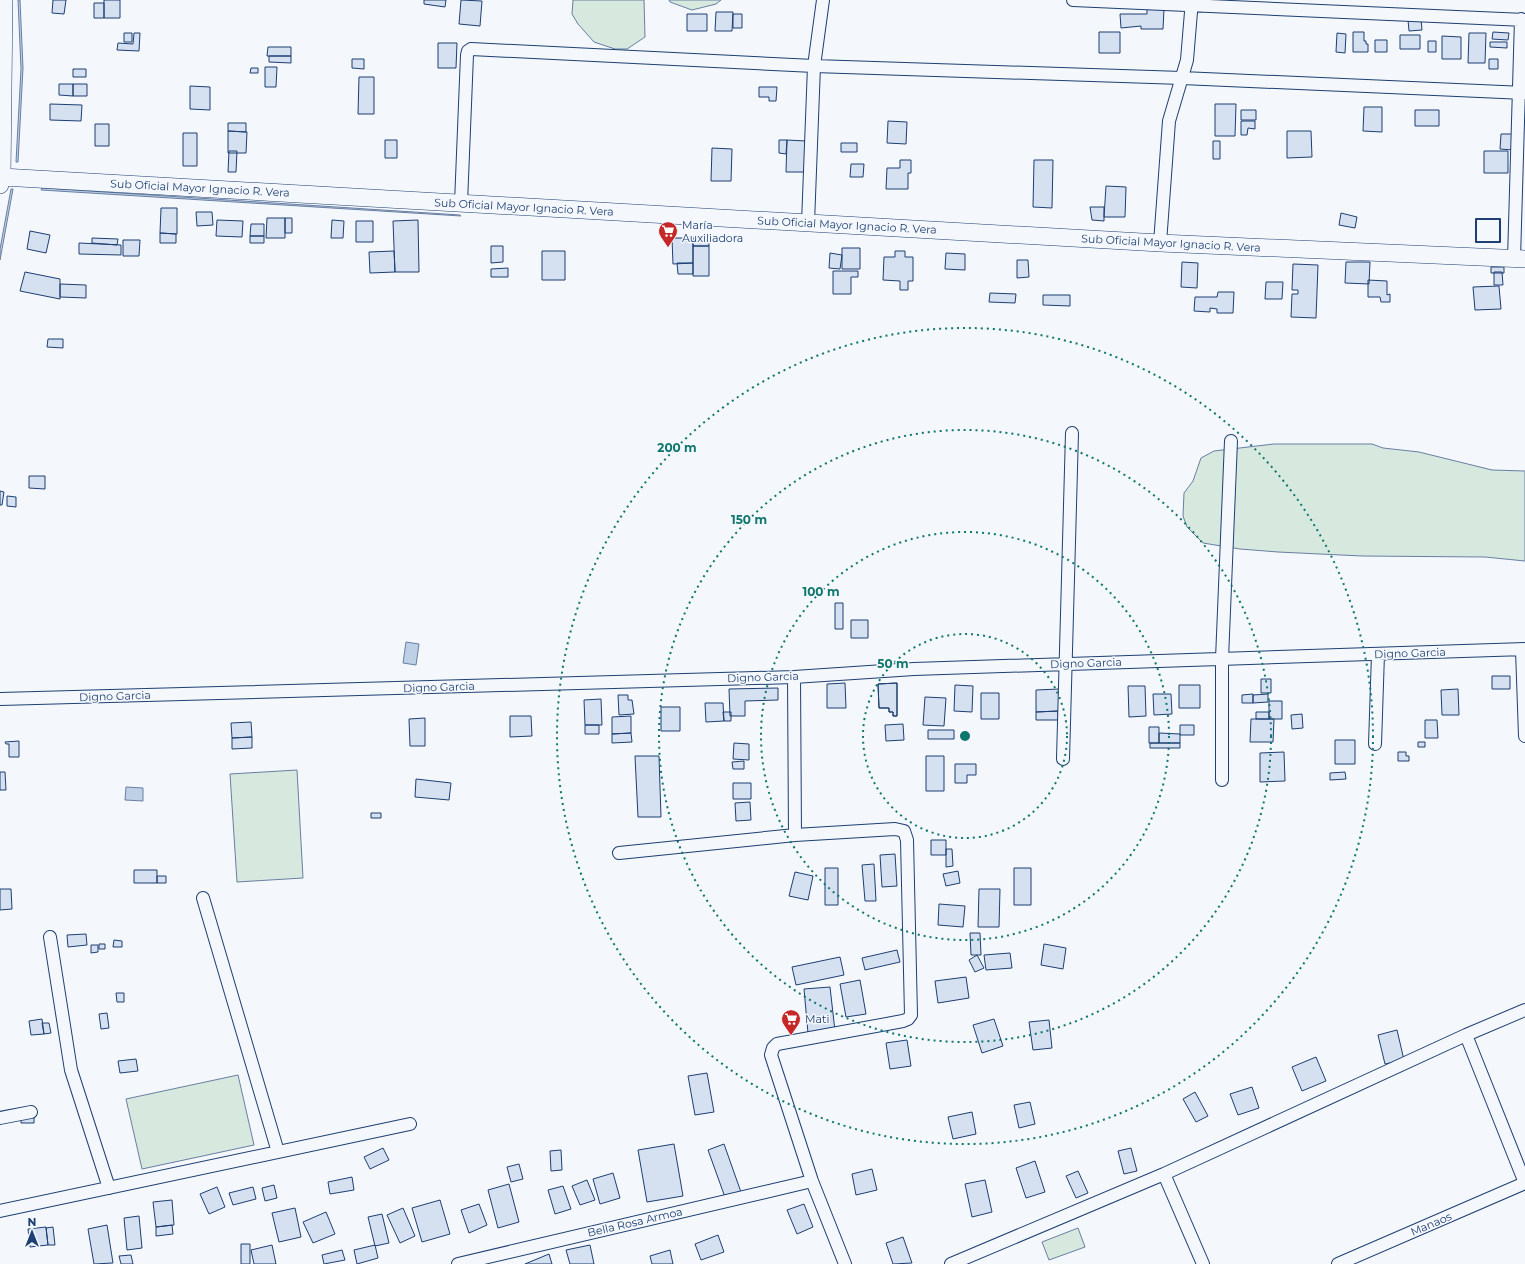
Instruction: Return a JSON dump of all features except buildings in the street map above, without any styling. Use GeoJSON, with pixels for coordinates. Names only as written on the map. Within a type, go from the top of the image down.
{"type":"FeatureCollection","features":[{"type":"Feature","properties":{"kind":"street"},"geometry":{"type":"LineString","coordinates":[[1,181],[4,0]]}},
{"type":"Feature","properties":{"kind":"street"},"geometry":{"type":"LineString","coordinates":[[808,223],[814,66],[823,0]]}},
{"type":"Feature","properties":{"kind":"street"},"geometry":{"type":"LineString","coordinates":[[1073,0],[1191,3],[1523,20],[1520,259]]}},
{"type":"Feature","properties":{"kind":"street"},"geometry":{"type":"LineString","coordinates":[[1160,243],[1169,121],[1187,60],[1191,3]]}},
{"type":"Feature","properties":{"kind":"street"},"geometry":{"type":"LineString","coordinates":[[461,203],[467,55],[471,49],[814,66],[1182,78],[1522,93]]}},
{"type":"Feature","properties":{"kind":"street","name":"Sub Oficial Mayor Ignacio R. Vera"},"geometry":{"type":"LineString","coordinates":[[1,181],[461,203],[1160,243],[1520,259]]}},
{"type":"Feature","properties":{"kind":"street"},"geometry":{"type":"LineString","coordinates":[[1063,759],[1072,433]]}},
{"type":"Feature","properties":{"kind":"street"},"geometry":{"type":"LineString","coordinates":[[1222,780],[1222,659],[1231,441]]}},
{"type":"Feature","properties":{"kind":"street"},"geometry":{"type":"LineString","coordinates":[[1523,649],[1525,736]]}},
{"type":"Feature","properties":{"kind":"street","name":"Digno Garcia"},"geometry":{"type":"LineString","coordinates":[[0,699],[794,677],[914,669],[1523,649]]}},
{"type":"Feature","properties":{"kind":"street"},"geometry":{"type":"LineString","coordinates":[[1375,744],[1378,654]]}},
{"type":"Feature","properties":{"kind":"street"},"geometry":{"type":"LineString","coordinates":[[794,677],[795,834]]}},
{"type":"Feature","properties":{"kind":"street"},"geometry":{"type":"LineString","coordinates":[[619,853],[795,834],[895,829],[904,831],[907,840],[911,1015],[908,1019],[903,1021],[777,1044],[773,1048],[771,1054],[812,1181],[845,1264]]}},
{"type":"Feature","properties":{"kind":"street"},"geometry":{"type":"LineString","coordinates":[[203,898],[278,1152]]}},
{"type":"Feature","properties":{"kind":"street"},"geometry":{"type":"LineString","coordinates":[[50,937],[71,1070],[109,1188]]}},
{"type":"Feature","properties":{"kind":"street"},"geometry":{"type":"LineString","coordinates":[[951,1264],[1164,1174],[1466,1035],[1525,1010]]}},
{"type":"Feature","properties":{"kind":"street"},"geometry":{"type":"LineString","coordinates":[[1466,1035],[1525,1183]]}},
{"type":"Feature","properties":{"kind":"street"},"geometry":{"type":"LineString","coordinates":[[0,1118],[31,1112]]}},
{"type":"Feature","properties":{"kind":"street"},"geometry":{"type":"LineString","coordinates":[[0,1211],[410,1124]]}},
{"type":"Feature","properties":{"kind":"street"},"geometry":{"type":"LineString","coordinates":[[1164,1174],[1203,1264]]}},
{"type":"Feature","properties":{"kind":"street","name":"Bella Rosa Armoa"},"geometry":{"type":"LineString","coordinates":[[458,1264],[490,1260],[812,1181]]}},
{"type":"Feature","properties":{"kind":"street","name":"Manaos"},"geometry":{"type":"LineString","coordinates":[[1338,1264],[1525,1183]]}},
{"type":"Feature","properties":{"kind":"shaded area"},"geometry":{"type":"Polygon","coordinates":[[[573,0],[644,0],[645,37],[627,49],[615,49],[594,42],[578,24],[572,14],[573,0]]]}},
{"type":"Feature","properties":{"kind":"shaded area"},"geometry":{"type":"Polygon","coordinates":[[[669,0],[721,0],[716,4],[692,10],[670,2],[669,0]]]}},
{"type":"Feature","properties":{"kind":"shaded area"},"geometry":{"type":"Polygon","coordinates":[[[1274,444],[1372,444],[1383,448],[1419,452],[1492,470],[1525,471],[1525,561],[1485,557],[1362,556],[1278,552],[1240,549],[1203,543],[1187,527],[1183,516],[1184,493],[1193,481],[1201,458],[1214,451],[1274,444]]]}},
{"type":"Feature","properties":{"kind":"shaded area"},"geometry":{"type":"Polygon","coordinates":[[[297,770],[303,878],[237,882],[230,774],[297,770]]]}},
{"type":"Feature","properties":{"kind":"shaded area"},"geometry":{"type":"Polygon","coordinates":[[[238,1075],[254,1145],[142,1169],[126,1099],[238,1075]]]}},
{"type":"Feature","properties":{"kind":"shaded area"},"geometry":{"type":"Polygon","coordinates":[[[1078,1228],[1085,1247],[1049,1260],[1042,1242],[1078,1228]]]}},
{"type":"Feature","properties":{"kind":"water"},"geometry":{"type":"Polygon","coordinates":[[[18,0],[20,0],[23,68],[18,162],[16,162],[21,69],[18,0]]]}},
{"type":"Feature","properties":{"kind":"water"},"geometry":{"type":"Polygon","coordinates":[[[42,188],[460,215],[461,216],[41,190],[42,188]]]}},
{"type":"Feature","properties":{"kind":"water"},"geometry":{"type":"Polygon","coordinates":[[[11,189],[13,189],[0,260],[0,249],[11,189]]]}},
{"type":"Feature","properties":{"kind":"water"},"geometry":{"type":"Polygon","coordinates":[[[406,642],[419,644],[416,665],[403,663],[406,642]]]}},
{"type":"Feature","properties":{"kind":"water"},"geometry":{"type":"Polygon","coordinates":[[[126,787],[143,788],[143,801],[125,800],[126,787]]]}},
{"type":"Feature","properties":{"kind":"wall"},"geometry":{"type":"LineString","coordinates":[[1476,219],[1500,219],[1500,242],[1476,242],[1476,219]]}},
{"type":"Feature","properties":{"kind":"place","name":"María Auxiliadora"},"geometry":{"type":"Point","coordinates":[668,248]}},
{"type":"Feature","properties":{"kind":"place","name":"Mati"},"geometry":{"type":"Point","coordinates":[791,1036]}}]}
